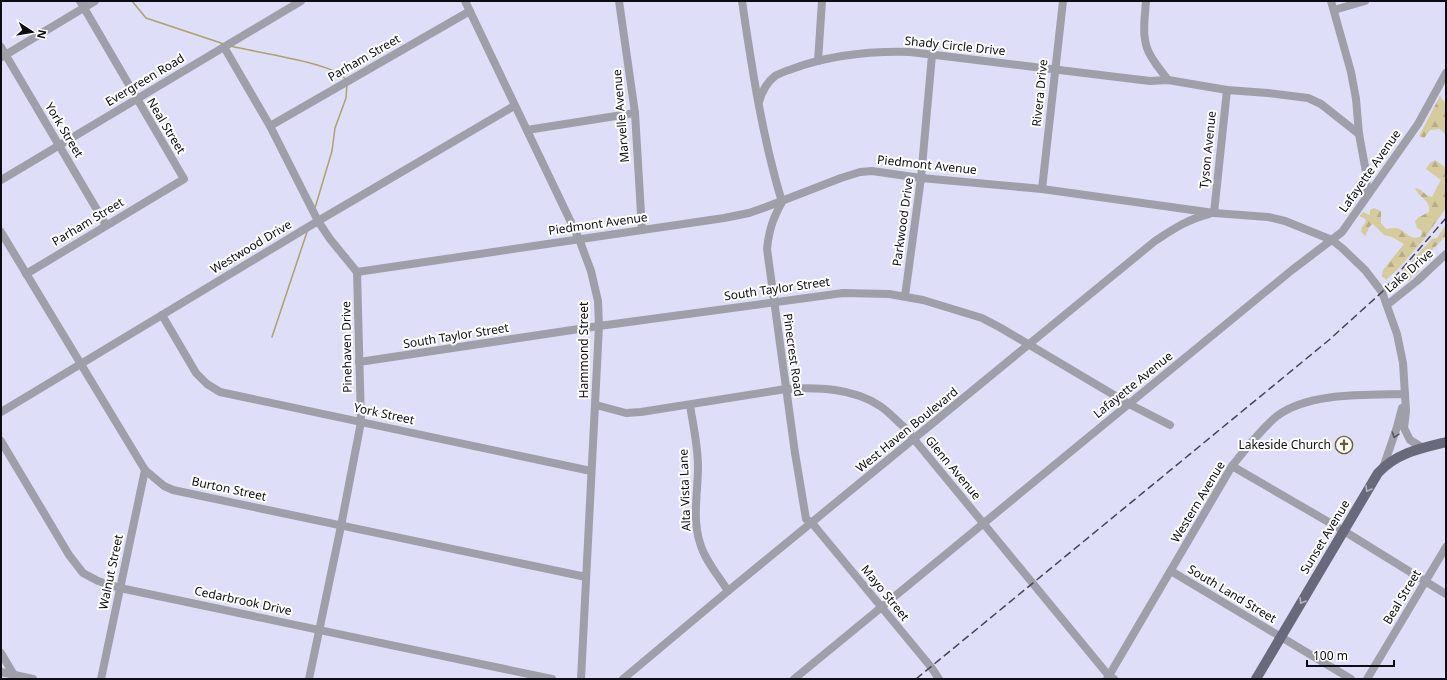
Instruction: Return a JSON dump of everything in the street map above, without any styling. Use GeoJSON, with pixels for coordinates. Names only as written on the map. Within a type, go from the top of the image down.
{"type":"FeatureCollection","features":[{"type":"Feature","properties":{"kind":"main road","name":"Sunset Avenue"},"geometry":{"type":"LineString","coordinates":[[1256,679],[1378,473],[1394,459],[1423,448],[1446,442]]}},
{"type":"Feature","properties":{"kind":"street"},"geometry":{"type":"LineString","coordinates":[[2,53],[82,4],[95,1]]}},
{"type":"Feature","properties":{"kind":"street","name":"Evergreen Road"},"geometry":{"type":"LineString","coordinates":[[1,180],[301,1]]}},
{"type":"Feature","properties":{"kind":"street","name":"Hammond Street"},"geometry":{"type":"LineString","coordinates":[[465,1],[579,239],[591,271],[598,301],[599,326],[596,406],[591,471],[581,679]]}},
{"type":"Feature","properties":{"kind":"street","name":"Marvelle Avenue"},"geometry":{"type":"LineString","coordinates":[[619,1],[634,113],[642,230]]}},
{"type":"Feature","properties":{"kind":"street"},"geometry":{"type":"LineString","coordinates":[[742,1],[758,104],[772,170],[782,202]]}},
{"type":"Feature","properties":{"kind":"street"},"geometry":{"type":"LineString","coordinates":[[818,61],[822,1]]}},
{"type":"Feature","properties":{"kind":"street","name":"Rivera Drive"},"geometry":{"type":"LineString","coordinates":[[1042,189],[1054,70],[1063,1]]}},
{"type":"Feature","properties":{"kind":"street"},"geometry":{"type":"LineString","coordinates":[[1146,1],[1145,38],[1147,49],[1168,80]]}},
{"type":"Feature","properties":{"kind":"street"},"geometry":{"type":"LineString","coordinates":[[1331,1],[1351,72],[1356,99],[1359,134],[1366,172],[1367,195]]}},
{"type":"Feature","properties":{"kind":"street"},"geometry":{"type":"LineString","coordinates":[[1334,10],[1365,1]]}},
{"type":"Feature","properties":{"kind":"street","name":"Neal Street"},"geometry":{"type":"LineString","coordinates":[[82,4],[184,179]]}},
{"type":"Feature","properties":{"kind":"street","name":"Parham Street"},"geometry":{"type":"LineString","coordinates":[[270,126],[470,11]]}},
{"type":"Feature","properties":{"kind":"street"},"geometry":{"type":"LineString","coordinates":[[224,47],[270,126],[318,221],[330,239],[357,272]]}},
{"type":"Feature","properties":{"kind":"street","name":"Shady Circle Drive"},"geometry":{"type":"LineString","coordinates":[[758,104],[767,83],[776,75],[809,63],[874,52],[910,52],[1150,81],[1168,80],[1227,90]]}},
{"type":"Feature","properties":{"kind":"street","name":"York Street"},"geometry":{"type":"LineString","coordinates":[[2,53],[106,225]]}},
{"type":"Feature","properties":{"kind":"street","name":"Parkwood Drive"},"geometry":{"type":"LineString","coordinates":[[905,296],[921,178],[932,55]]}},
{"type":"Feature","properties":{"kind":"street","name":"Lafayette Avenue"},"geometry":{"type":"LineString","coordinates":[[794,679],[1292,270],[1342,232],[1418,124],[1446,73]]}},
{"type":"Feature","properties":{"kind":"street"},"geometry":{"type":"LineString","coordinates":[[1227,90],[1268,93],[1314,100],[1335,114],[1359,134]]}},
{"type":"Feature","properties":{"kind":"street","name":"Tyson Avenue"},"geometry":{"type":"LineString","coordinates":[[1214,212],[1227,90]]}},
{"type":"Feature","properties":{"kind":"street","name":"Westwood Drive"},"geometry":{"type":"LineString","coordinates":[[1,412],[318,221],[514,106]]}},
{"type":"Feature","properties":{"kind":"street"},"geometry":{"type":"LineString","coordinates":[[527,130],[634,113]]}},
{"type":"Feature","properties":{"kind":"street","name":"Piedmont Avenue"},"geometry":{"type":"LineString","coordinates":[[357,272],[749,213],[782,202],[841,178],[860,172],[872,171],[921,178],[1042,189],[1214,212],[1268,217],[1285,221],[1332,240],[1365,270],[1382,292],[1397,334],[1403,363],[1406,411],[1404,428],[1406,434],[1413,443],[1423,448]]}},
{"type":"Feature","properties":{"kind":"street","name":"Parham Street"},"geometry":{"type":"LineString","coordinates":[[26,274],[184,179]]}},
{"type":"Feature","properties":{"kind":"street","name":"Pinecrest Road"},"geometry":{"type":"LineString","coordinates":[[782,202],[771,223],[766,249],[795,453],[806,519],[812,523]]}},
{"type":"Feature","properties":{"kind":"street","name":"West Haven Boulevard"},"geometry":{"type":"LineString","coordinates":[[623,679],[1155,241],[1183,223],[1214,212]]}},
{"type":"Feature","properties":{"kind":"street","name":"Burton Street"},"geometry":{"type":"LineString","coordinates":[[1,232],[145,470],[164,486],[173,490],[586,577]]}},
{"type":"Feature","properties":{"kind":"street","name":"Lake Drive"},"geometry":{"type":"LineString","coordinates":[[1387,305],[1417,281],[1443,257]]}},
{"type":"Feature","properties":{"kind":"street","name":"Pinehaven Drive"},"geometry":{"type":"LineString","coordinates":[[309,679],[361,422],[357,272]]}},
{"type":"Feature","properties":{"kind":"street","name":"South Taylor Street"},"geometry":{"type":"LineString","coordinates":[[359,362],[599,326],[843,292],[869,293],[905,296],[941,305],[982,318],[1129,404],[1170,426]]}},
{"type":"Feature","properties":{"kind":"street","name":"York Street"},"geometry":{"type":"LineString","coordinates":[[162,315],[196,373],[207,384],[220,392],[591,471]]}},
{"type":"Feature","properties":{"kind":"street","name":"Glenn Avenue"},"geometry":{"type":"LineString","coordinates":[[596,406],[626,413],[641,412],[786,389],[818,388],[846,392],[860,396],[880,406],[904,427],[1110,678]]}},
{"type":"Feature","properties":{"kind":"street","name":"Western Avenue"},"geometry":{"type":"LineString","coordinates":[[1110,678],[1232,466],[1266,426],[1289,409],[1315,400],[1366,395],[1405,398]]}},
{"type":"Feature","properties":{"kind":"street"},"geometry":{"type":"LineString","coordinates":[[1383,468],[1405,398]]}},
{"type":"Feature","properties":{"kind":"street","name":"Alta Vista Lane"},"geometry":{"type":"LineString","coordinates":[[690,405],[698,464],[696,504],[699,542],[705,555],[728,591]]}},
{"type":"Feature","properties":{"kind":"street","name":"Cedarbrook Drive"},"geometry":{"type":"LineString","coordinates":[[1,442],[68,555],[84,573],[98,582],[120,588],[552,679]]}},
{"type":"Feature","properties":{"kind":"street"},"geometry":{"type":"LineString","coordinates":[[1232,466],[1344,531],[1446,594]]}},
{"type":"Feature","properties":{"kind":"street","name":"Walnut Street"},"geometry":{"type":"LineString","coordinates":[[101,679],[145,470]]}},
{"type":"Feature","properties":{"kind":"street","name":"Mayo Street"},"geometry":{"type":"LineString","coordinates":[[812,523],[939,679]]}},
{"type":"Feature","properties":{"kind":"street","name":"Beal Street"},"geometry":{"type":"LineString","coordinates":[[1367,679],[1446,547]]}},
{"type":"Feature","properties":{"kind":"street","name":"South Land Street"},"geometry":{"type":"LineString","coordinates":[[1171,571],[1351,679]]}},
{"type":"Feature","properties":{"kind":"street"},"geometry":{"type":"LineString","coordinates":[[1,653],[14,675]]}},
{"type":"Feature","properties":{"kind":"street"},"geometry":{"type":"LineString","coordinates":[[1,672],[33,679]]}},
{"type":"Feature","properties":{"kind":"green space"},"geometry":{"type":"Polygon","coordinates":[[[1440,96],[1446,104],[1446,135],[1440,129],[1430,130],[1424,138],[1419,136],[1440,96]]]}},
{"type":"Feature","properties":{"kind":"green space"},"geometry":{"type":"Polygon","coordinates":[[[1435,160],[1446,168],[1446,208],[1424,239],[1399,268],[1386,280],[1382,276],[1383,270],[1404,244],[1392,237],[1384,235],[1373,224],[1370,226],[1365,236],[1361,232],[1362,227],[1366,222],[1365,219],[1360,216],[1363,212],[1370,215],[1370,210],[1374,208],[1381,211],[1381,223],[1386,229],[1397,228],[1414,238],[1421,236],[1422,231],[1417,228],[1415,221],[1419,217],[1429,212],[1429,208],[1427,202],[1419,195],[1415,188],[1432,197],[1441,180],[1426,169],[1430,163],[1435,160]]]}},
{"type":"Feature","properties":{"kind":"green space"},"geometry":{"type":"Polygon","coordinates":[[[1446,224],[1446,236],[1422,260],[1420,270],[1416,275],[1414,273],[1409,281],[1406,281],[1398,287],[1396,284],[1398,279],[1406,267],[1432,239],[1437,238],[1446,224]]]}},
{"type":"Feature","properties":{"kind":"waterway"},"geometry":{"type":"LineString","coordinates":[[132,1],[146,18],[224,44]]}},
{"type":"Feature","properties":{"kind":"waterway"},"geometry":{"type":"LineString","coordinates":[[231,46],[311,63],[338,73],[345,79]]}},
{"type":"Feature","properties":{"kind":"waterway"},"geometry":{"type":"LineString","coordinates":[[315,208],[332,151],[335,128],[346,98],[347,84]]}},
{"type":"Feature","properties":{"kind":"waterway"},"geometry":{"type":"LineString","coordinates":[[272,337],[307,232]]}},
{"type":"Feature","properties":{"kind":"railway"},"geometry":{"type":"LineString","coordinates":[[916,679],[1329,340],[1382,292],[1446,218]]}},
{"type":"Feature","properties":{"kind":"place","name":"Lakeside Church"},"geometry":{"type":"Point","coordinates":[1344,445]}}]}
